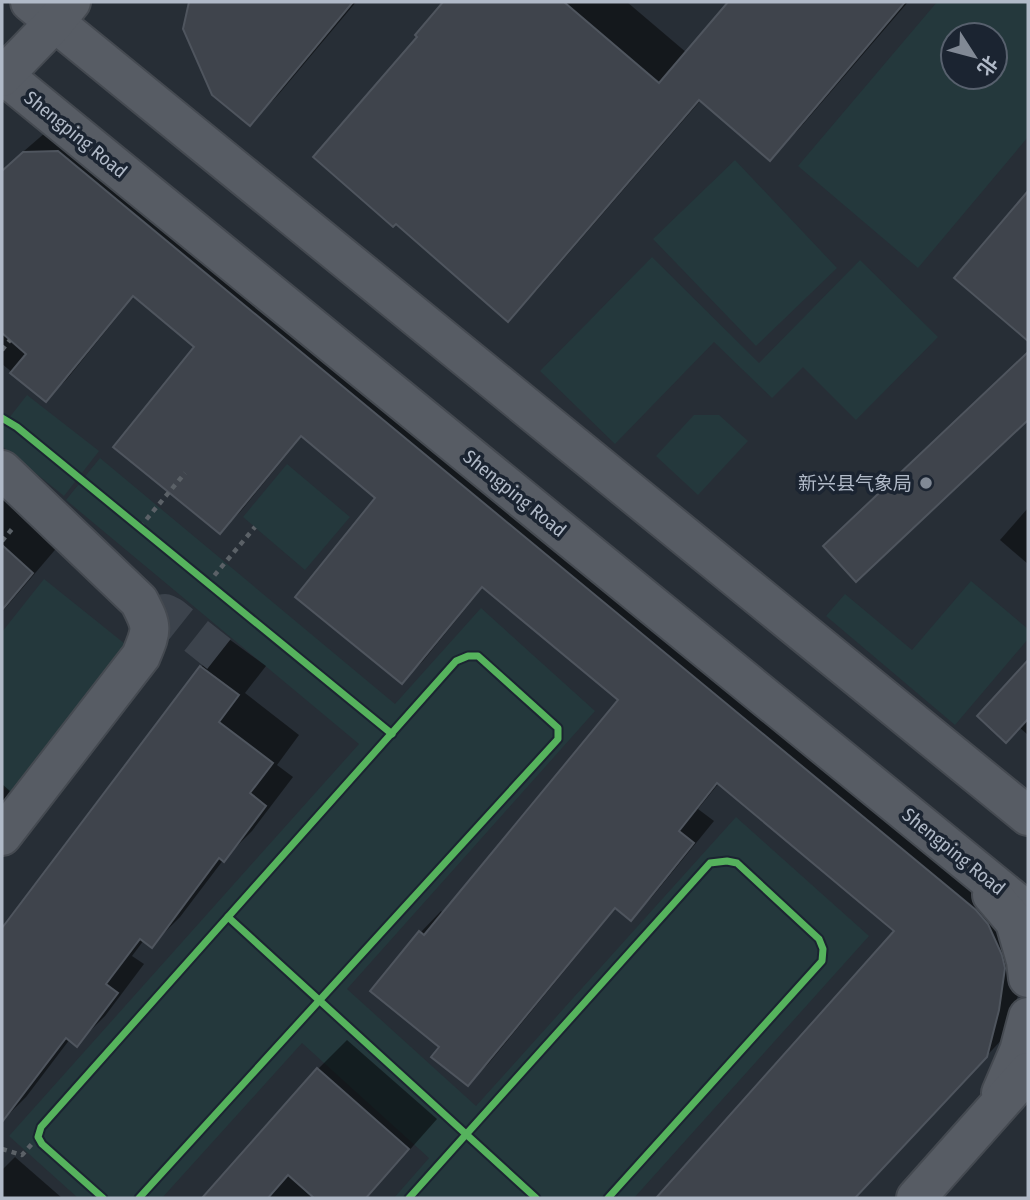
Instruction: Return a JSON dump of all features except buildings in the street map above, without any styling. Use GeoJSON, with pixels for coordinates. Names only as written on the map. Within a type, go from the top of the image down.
{"type":"FeatureCollection","features":[{"type":"Feature","properties":{"kind":"street"},"geometry":{"type":"LineString","coordinates":[[2,75],[52,8],[1026,812]]}},
{"type":"Feature","properties":{"kind":"street","name":"Shengping Road"},"geometry":{"type":"LineString","coordinates":[[2,75],[1028,912]]}},
{"type":"Feature","properties":{"kind":"street"},"geometry":{"type":"LineString","coordinates":[[2,470],[139,601],[147,616],[151,633],[141,656],[2,836]]}},
{"type":"Feature","properties":{"kind":"street"},"geometry":{"type":"LineString","coordinates":[[959,855],[1015,922],[1028,978]]}},
{"type":"Feature","properties":{"kind":"street"},"geometry":{"type":"LineString","coordinates":[[993,1111],[1019,1052],[1028,1017]]}},
{"type":"Feature","properties":{"kind":"street"},"geometry":{"type":"LineString","coordinates":[[916,1198],[1028,1072]]}},
{"type":"Feature","properties":{"kind":"street"},"geometry":{"type":"LineString","coordinates":[[993,1111],[1028,1088]]}},
{"type":"Feature","properties":{"kind":"path"},"geometry":{"type":"LineString","coordinates":[[2,350],[10,340]]}},
{"type":"Feature","properties":{"kind":"path"},"geometry":{"type":"LineString","coordinates":[[140,527],[185,473]]}},
{"type":"Feature","properties":{"kind":"path"},"geometry":{"type":"LineString","coordinates":[[208,583],[255,527]]}},
{"type":"Feature","properties":{"kind":"path"},"geometry":{"type":"LineString","coordinates":[[2,1150],[22,1155],[38,1137]]}},
{"type":"Feature","properties":{"kind":"green space"},"geometry":{"type":"Polygon","coordinates":[[[937,2],[1028,2],[1028,137],[918,268],[798,166],[937,2]]]}},
{"type":"Feature","properties":{"kind":"green space"},"geometry":{"type":"Polygon","coordinates":[[[735,160],[837,268],[756,346],[653,239],[735,160]]]}},
{"type":"Feature","properties":{"kind":"green space"},"geometry":{"type":"Polygon","coordinates":[[[652,257],[759,363],[860,260],[938,337],[856,420],[803,367],[772,398],[714,342],[615,444],[540,371],[652,257]]]}},
{"type":"Feature","properties":{"kind":"green space"},"geometry":{"type":"Polygon","coordinates":[[[27,395],[99,451],[64,496],[2,446],[2,427],[27,395]]]}},
{"type":"Feature","properties":{"kind":"green space"},"geometry":{"type":"Polygon","coordinates":[[[694,415],[719,415],[748,441],[698,495],[656,456],[694,415]]]}},
{"type":"Feature","properties":{"kind":"green space"},"geometry":{"type":"Polygon","coordinates":[[[100,458],[395,704],[481,608],[595,711],[347,989],[476,1106],[736,817],[869,936],[634,1198],[394,1198],[429,1158],[302,1043],[162,1198],[78,1198],[9,1136],[359,744],[66,500],[100,458]]]}},
{"type":"Feature","properties":{"kind":"green space"},"geometry":{"type":"Polygon","coordinates":[[[287,464],[350,517],[305,570],[243,517],[287,464]]]}},
{"type":"Feature","properties":{"kind":"green space"},"geometry":{"type":"Polygon","coordinates":[[[44,579],[135,652],[17,798],[2,786],[2,632],[44,579]]]}},
{"type":"Feature","properties":{"kind":"green space"},"geometry":{"type":"Polygon","coordinates":[[[971,581],[1028,629],[1028,639],[955,725],[826,616],[845,594],[912,650],[971,581]]]}},
{"type":"Feature","properties":{"kind":"tunnel"},"geometry":{"type":"LineString","coordinates":[[147,616],[165,613],[171,616],[219,654]]}},
{"type":"Feature","properties":{"kind":"cycle path"},"geometry":{"type":"LineString","coordinates":[[2,418],[17,427],[392,734]]}},
{"type":"Feature","properties":{"kind":"cycle path"},"geometry":{"type":"LineString","coordinates":[[103,1198],[42,1144],[38,1137],[41,1127],[456,661],[468,656],[478,656],[558,728],[558,739],[139,1198]]}},
{"type":"Feature","properties":{"kind":"cycle path"},"geometry":{"type":"LineString","coordinates":[[409,1198],[710,863],[737,863],[819,939],[823,949],[822,961],[608,1198]]}},
{"type":"Feature","properties":{"kind":"cycle path"},"geometry":{"type":"LineString","coordinates":[[228,917],[536,1198]]}},
{"type":"Feature","properties":{"kind":"place","name":"新兴县气象局"},"geometry":{"type":"Point","coordinates":[926,483]}}]}
